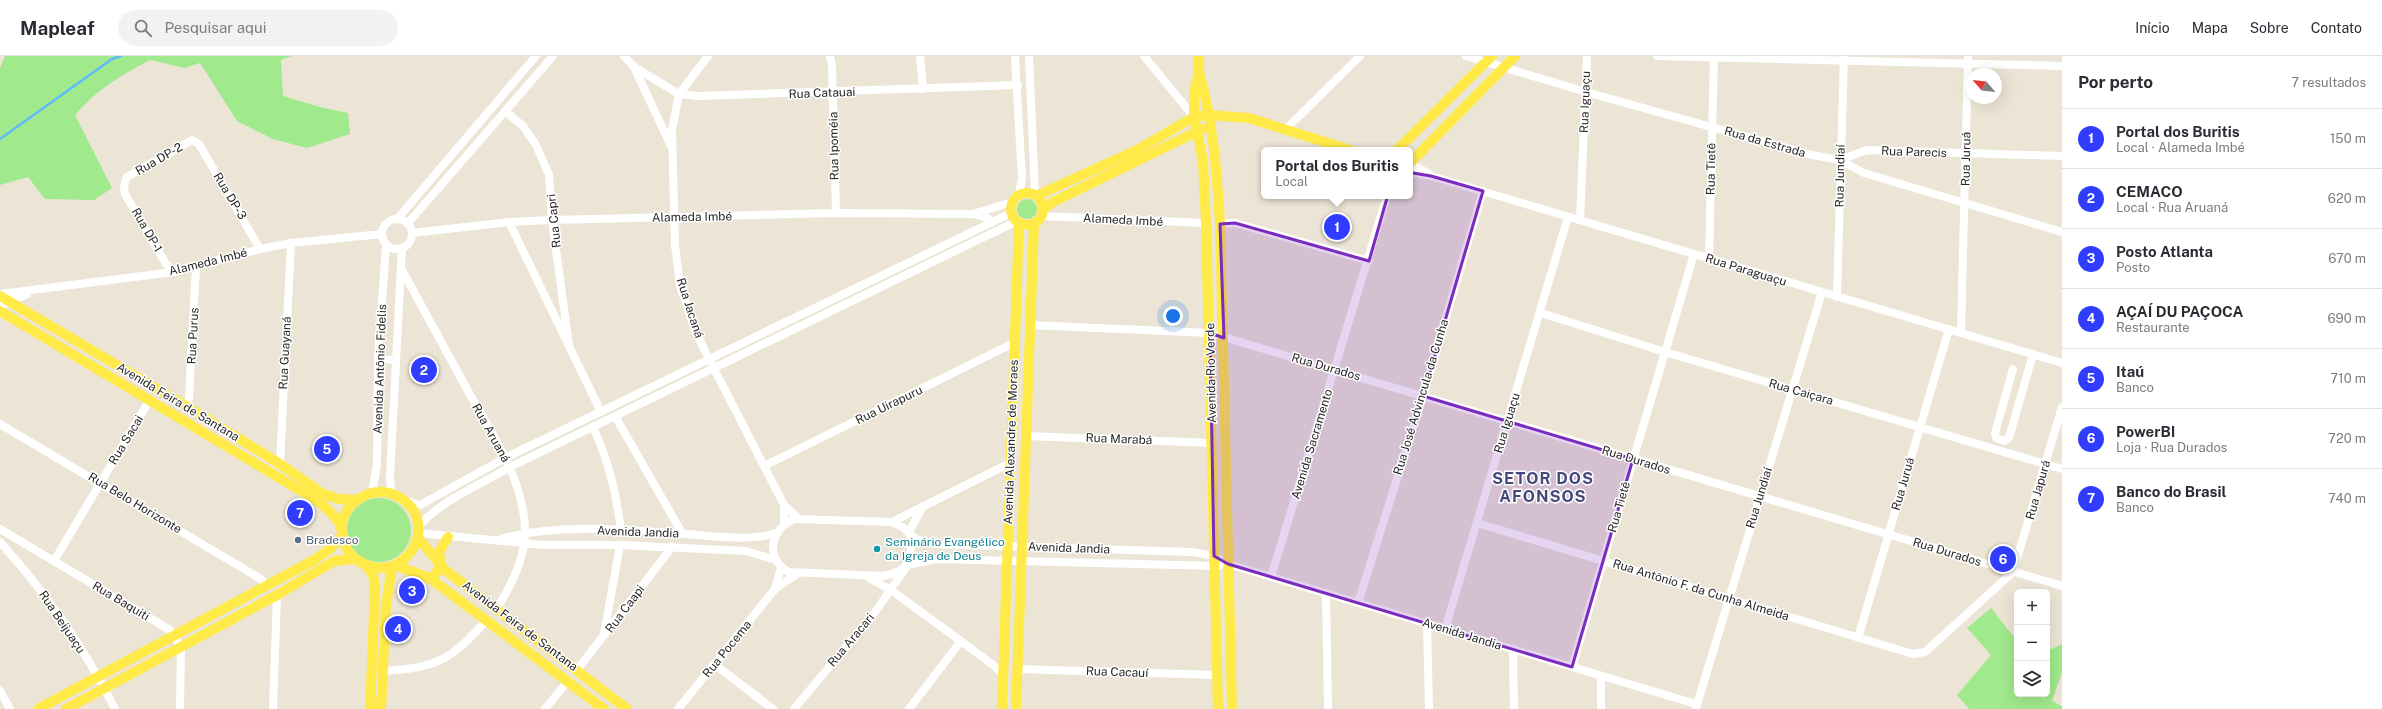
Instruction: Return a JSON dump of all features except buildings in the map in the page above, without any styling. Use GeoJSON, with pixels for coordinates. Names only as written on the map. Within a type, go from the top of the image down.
{"type":"FeatureCollection","features":[{"type":"Feature","properties":{"kind":"main road"},"geometry":{"type":"LineString","coordinates":[[1199,56],[1199,72]]}},
{"type":"Feature","properties":{"kind":"main road"},"geometry":{"type":"LineString","coordinates":[[1413,161],[1503,67],[1516,56]]}},
{"type":"Feature","properties":{"kind":"main road"},"geometry":{"type":"LineString","coordinates":[[1403,147],[1489,59]]}},
{"type":"Feature","properties":{"kind":"main road","name":"Avenida Rio Verde"},"geometry":{"type":"LineString","coordinates":[[1199,72],[1194,93],[1194,117],[1203,161],[1206,223],[1210,333],[1218,709]]}},
{"type":"Feature","properties":{"kind":"main road","name":"Avenida Rio Verde"},"geometry":{"type":"LineString","coordinates":[[1199,72],[1217,163],[1224,338],[1232,709]]}},
{"type":"Feature","properties":{"kind":"main road"},"geometry":{"type":"LineString","coordinates":[[1036,196],[1137,150],[1194,117],[1209,120],[1228,116],[1249,118],[1340,147]]}},
{"type":"Feature","properties":{"kind":"main road"},"geometry":{"type":"LineString","coordinates":[[1039,216],[1042,205],[1036,196],[1027,193],[1019,194],[1012,202],[1016,219],[1024,224],[1039,216],[1053,202],[1196,131],[1209,120]]}},
{"type":"Feature","properties":{"kind":"main road","name":"Avenida Alexandre de Moraes"},"geometry":{"type":"LineString","coordinates":[[1016,709],[1029,325],[1039,216]]}},
{"type":"Feature","properties":{"kind":"main road","name":"Avenida Alexandre de Moraes"},"geometry":{"type":"LineString","coordinates":[[1002,709],[1014,343],[1016,219]]}},
{"type":"Feature","properties":{"kind":"main road","name":"Avenida Feira de Santana"},"geometry":{"type":"LineString","coordinates":[[0,295],[186,406],[280,464],[323,494],[339,499],[358,500]]}},
{"type":"Feature","properties":{"kind":"main road","name":"Avenida Feira de Santana"},"geometry":{"type":"LineString","coordinates":[[0,311],[318,501],[332,513],[342,532]]}},
{"type":"Feature","properties":{"kind":"main road"},"geometry":{"type":"LineString","coordinates":[[372,493],[391,493],[407,501],[414,510],[418,533],[412,552],[394,566],[375,568],[366,566],[355,559],[344,544],[342,532],[344,516],[349,506],[372,493]]}},
{"type":"Feature","properties":{"kind":"main road"},"geometry":{"type":"LineString","coordinates":[[38,709],[314,560],[330,549],[342,532]]}},
{"type":"Feature","properties":{"kind":"main road","name":"Avenida Feira de Santana"},"geometry":{"type":"LineString","coordinates":[[418,533],[441,566],[627,709]]}},
{"type":"Feature","properties":{"kind":"main road"},"geometry":{"type":"LineString","coordinates":[[431,579],[441,566],[439,552],[448,537]]}},
{"type":"Feature","properties":{"kind":"main road"},"geometry":{"type":"LineString","coordinates":[[66,709],[277,595],[334,562],[355,559]]}},
{"type":"Feature","properties":{"kind":"main road"},"geometry":{"type":"LineString","coordinates":[[366,566],[372,574],[375,589],[370,709]]}},
{"type":"Feature","properties":{"kind":"main road"},"geometry":{"type":"LineString","coordinates":[[381,709],[386,605],[394,566]]}},
{"type":"Feature","properties":{"kind":"main road","name":"Avenida Feira de Santana"},"geometry":{"type":"LineString","coordinates":[[394,566],[431,579],[604,709]]}},
{"type":"Feature","properties":{"kind":"street"},"geometry":{"type":"LineString","coordinates":[[409,222],[413,233],[410,241],[402,248],[393,248],[386,245],[382,234],[385,226],[392,220],[398,218],[536,56]]}},
{"type":"Feature","properties":{"kind":"street"},"geometry":{"type":"LineString","coordinates":[[409,222],[553,56]]}},
{"type":"Feature","properties":{"kind":"street","name":"Rua Jacaná"},"geometry":{"type":"LineString","coordinates":[[624,56],[634,67],[672,148],[680,286],[695,330],[784,505],[799,519]]}},
{"type":"Feature","properties":{"kind":"street"},"geometry":{"type":"LineString","coordinates":[[672,148],[672,130],[679,94],[708,56]]}},
{"type":"Feature","properties":{"kind":"street","name":"Rua Ipoméia"},"geometry":{"type":"LineString","coordinates":[[830,56],[832,65],[836,213]]}},
{"type":"Feature","properties":{"kind":"street"},"geometry":{"type":"LineString","coordinates":[[920,56],[923,89]]}},
{"type":"Feature","properties":{"kind":"street"},"geometry":{"type":"LineString","coordinates":[[1015,56],[1018,85],[1022,178],[1019,194]]}},
{"type":"Feature","properties":{"kind":"street"},"geometry":{"type":"LineString","coordinates":[[1028,56],[1036,196]]}},
{"type":"Feature","properties":{"kind":"street"},"geometry":{"type":"LineString","coordinates":[[1144,56],[1194,117]]}},
{"type":"Feature","properties":{"kind":"street"},"geometry":{"type":"LineString","coordinates":[[1285,130],[1360,56]]}},
{"type":"Feature","properties":{"kind":"street","name":"Rua da Estrada"},"geometry":{"type":"LineString","coordinates":[[1466,56],[1489,59],[1503,67],[1586,92],[1812,155],[1840,160],[1864,173],[2062,232]]}},
{"type":"Feature","properties":{"kind":"street","name":"Rua Iguaçu"},"geometry":{"type":"LineString","coordinates":[[1580,220],[1587,56]]}},
{"type":"Feature","properties":{"kind":"street"},"geometry":{"type":"LineString","coordinates":[[1657,56],[1968,60],[2062,66]]}},
{"type":"Feature","properties":{"kind":"street","name":"Rua Tietê"},"geometry":{"type":"LineString","coordinates":[[1709,259],[1714,57]]}},
{"type":"Feature","properties":{"kind":"street","name":"Rua Jundiaí"},"geometry":{"type":"LineString","coordinates":[[1838,297],[1840,160],[1844,58]]}},
{"type":"Feature","properties":{"kind":"street","name":"Rua Juruá"},"geometry":{"type":"LineString","coordinates":[[1962,333],[1968,60]]}},
{"type":"Feature","properties":{"kind":"street","name":"Rua Catauai"},"geometry":{"type":"LineString","coordinates":[[634,67],[679,94],[698,96],[833,93],[1018,85]]}},
{"type":"Feature","properties":{"kind":"street","name":"Rua Capri"},"geometry":{"type":"LineString","coordinates":[[505,110],[523,126],[536,145],[550,175],[552,220],[569,346]]}},
{"type":"Feature","properties":{"kind":"street","name":"Rua DP-2"},"geometry":{"type":"LineString","coordinates":[[124,186],[127,177],[189,141],[195,140],[199,144]]}},
{"type":"Feature","properties":{"kind":"street","name":"Rua DP-3"},"geometry":{"type":"LineString","coordinates":[[199,144],[260,249]]}},
{"type":"Feature","properties":{"kind":"street","name":"Rua Parecis"},"geometry":{"type":"LineString","coordinates":[[1840,160],[1867,150],[2062,156]]}},
{"type":"Feature","properties":{"kind":"street","name":"Rua Paraguaçu"},"geometry":{"type":"LineString","coordinates":[[1413,164],[1431,176],[2062,363]]}},
{"type":"Feature","properties":{"kind":"street","name":"Rua DP-1"},"geometry":{"type":"LineString","coordinates":[[124,186],[125,194],[166,264],[174,272]]}},
{"type":"Feature","properties":{"kind":"street","name":"Rua José Advincula da Cunha"},"geometry":{"type":"LineString","coordinates":[[1358,603],[1423,396],[1483,191]]}},
{"type":"Feature","properties":{"kind":"street","name":"Avenida Sacramento"},"geometry":{"type":"LineString","coordinates":[[1271,578],[1387,199]]}},
{"type":"Feature","properties":{"kind":"street","name":"Alameda Imbé"},"geometry":{"type":"LineString","coordinates":[[973,214],[1012,202]]}},
{"type":"Feature","properties":{"kind":"street","name":"Alameda Imbé"},"geometry":{"type":"LineString","coordinates":[[413,233],[509,222],[836,213],[973,214],[988,218],[991,223]]}},
{"type":"Feature","properties":{"kind":"street","name":"Alameda Imbé"},"geometry":{"type":"LineString","coordinates":[[1039,216],[1206,223]]}},
{"type":"Feature","properties":{"kind":"street","name":"Rua Iguaçu"},"geometry":{"type":"LineString","coordinates":[[1445,629],[1541,313],[1568,217]]}},
{"type":"Feature","properties":{"kind":"street"},"geometry":{"type":"LineString","coordinates":[[398,218],[409,222]]}},
{"type":"Feature","properties":{"kind":"street"},"geometry":{"type":"LineString","coordinates":[[407,501],[420,505],[505,458],[709,358],[991,223],[1016,219]]}},
{"type":"Feature","properties":{"kind":"street"},"geometry":{"type":"LineString","coordinates":[[418,533],[427,516],[510,467],[1016,219]]}},
{"type":"Feature","properties":{"kind":"street","name":"Rua Capri"},"geometry":{"type":"LineString","coordinates":[[509,222],[601,412]]}},
{"type":"Feature","properties":{"kind":"street"},"geometry":{"type":"LineString","coordinates":[[1220,224],[1235,223],[1369,261]]}},
{"type":"Feature","properties":{"kind":"street","name":"Alameda Imbé"},"geometry":{"type":"LineString","coordinates":[[0,295],[174,272],[260,249],[291,243],[382,234]]}},
{"type":"Feature","properties":{"kind":"street","name":"Rua Guayaná"},"geometry":{"type":"LineString","coordinates":[[280,464],[291,243]]}},
{"type":"Feature","properties":{"kind":"street","name":"Avenida Antônio Fidelis"},"geometry":{"type":"LineString","coordinates":[[372,493],[377,465],[378,359],[386,245]]}},
{"type":"Feature","properties":{"kind":"street","name":"Avenida Antônio Fidelis"},"geometry":{"type":"LineString","coordinates":[[391,493],[402,248]]}},
{"type":"Feature","properties":{"kind":"street","name":"Rua Tietê"},"geometry":{"type":"LineString","coordinates":[[1572,667],[1694,254]]}},
{"type":"Feature","properties":{"kind":"street","name":"Rua Purus"},"geometry":{"type":"LineString","coordinates":[[186,406],[189,398],[196,266]]}},
{"type":"Feature","properties":{"kind":"street","name":"Rua Aruaná"},"geometry":{"type":"LineString","coordinates":[[401,268],[510,467],[523,516],[525,532],[524,543],[519,564],[508,590],[497,608]]}},
{"type":"Feature","properties":{"kind":"street","name":"Alameda Imbé"},"geometry":{"type":"LineString","coordinates":[[0,306],[34,291]]}},
{"type":"Feature","properties":{"kind":"street","name":"Rua Jundiaí"},"geometry":{"type":"LineString","coordinates":[[1696,706],[1822,292]]}},
{"type":"Feature","properties":{"kind":"street","name":"Rua Caiçara"},"geometry":{"type":"LineString","coordinates":[[1541,313],[1665,352],[2062,469]]}},
{"type":"Feature","properties":{"kind":"street"},"geometry":{"type":"LineString","coordinates":[[1029,325],[1210,333]]}},
{"type":"Feature","properties":{"kind":"street","name":"Rua Juruá"},"geometry":{"type":"LineString","coordinates":[[1858,638],[1949,330]]}},
{"type":"Feature","properties":{"kind":"street","name":"Rua Durados"},"geometry":{"type":"LineString","coordinates":[[1210,333],[1336,369],[1760,497],[2062,586]]}},
{"type":"Feature","properties":{"kind":"street","name":"Rua Uirapuru"},"geometry":{"type":"LineString","coordinates":[[764,466],[1014,343]]}},
{"type":"Feature","properties":{"kind":"street"},"geometry":{"type":"LineString","coordinates":[[2014,369],[1995,433],[1996,438],[2004,441],[2009,438],[2034,354]]}},
{"type":"Feature","properties":{"kind":"street"},"geometry":{"type":"LineString","coordinates":[[378,359],[396,360]]}},
{"type":"Feature","properties":{"kind":"street","name":"Rua Sacai"},"geometry":{"type":"LineString","coordinates":[[54,561],[149,401]]}},
{"type":"Feature","properties":{"kind":"street","name":"Rua Japurá"},"geometry":{"type":"LineString","coordinates":[[2013,572],[2062,407]]}},
{"type":"Feature","properties":{"kind":"street"},"geometry":{"type":"LineString","coordinates":[[615,416],[682,533]]}},
{"type":"Feature","properties":{"kind":"street","name":"Rua Belo Horizonte"},"geometry":{"type":"LineString","coordinates":[[0,424],[261,579],[266,586]]}},
{"type":"Feature","properties":{"kind":"street"},"geometry":{"type":"LineString","coordinates":[[593,427],[605,452],[616,489],[621,531]]}},
{"type":"Feature","properties":{"kind":"street","name":"Rua Marabá"},"geometry":{"type":"LineString","coordinates":[[1025,436],[1212,443]]}},
{"type":"Feature","properties":{"kind":"street"},"geometry":{"type":"LineString","coordinates":[[797,574],[781,567],[776,560],[774,551],[777,533],[784,523],[799,519],[892,522],[921,509],[1010,463]]}},
{"type":"Feature","properties":{"kind":"street"},"geometry":{"type":"LineString","coordinates":[[442,494],[438,500],[439,503],[448,503]]}},
{"type":"Feature","properties":{"kind":"street","name":"Rua Jacaná"},"geometry":{"type":"LineString","coordinates":[[784,505],[784,523]]}},
{"type":"Feature","properties":{"kind":"street"},"geometry":{"type":"LineString","coordinates":[[906,567],[911,548],[909,533],[921,509]]}},
{"type":"Feature","properties":{"kind":"street","name":"Avenida Jandia"},"geometry":{"type":"LineString","coordinates":[[892,522],[918,540],[935,544],[1193,552],[1214,556],[1228,564],[1271,578],[1513,649],[1696,706]]}},
{"type":"Feature","properties":{"kind":"street","name":"Rua Antônio F. da Cunha Almeida"},"geometry":{"type":"LineString","coordinates":[[1477,523],[1913,654],[1925,652],[2013,572]]}},
{"type":"Feature","properties":{"kind":"street","name":"Rua Baquiti"},"geometry":{"type":"LineString","coordinates":[[0,529],[170,630],[181,647]]}},
{"type":"Feature","properties":{"kind":"street","name":"Avenida Jandia"},"geometry":{"type":"LineString","coordinates":[[499,540],[525,532],[542,530],[682,533],[748,538],[777,533]]}},
{"type":"Feature","properties":{"kind":"street","name":"Avenida Jandia"},"geometry":{"type":"LineString","coordinates":[[418,533],[524,543],[620,545],[746,551],[776,560]]}},
{"type":"Feature","properties":{"kind":"street","name":"Rua Beijuaçu"},"geometry":{"type":"LineString","coordinates":[[0,542],[31,577],[68,626],[115,709]]}},
{"type":"Feature","properties":{"kind":"street"},"geometry":{"type":"LineString","coordinates":[[604,636],[620,545]]}},
{"type":"Feature","properties":{"kind":"street","name":"Rua Caapi"},"geometry":{"type":"LineString","coordinates":[[577,670],[672,548]]}},
{"type":"Feature","properties":{"kind":"street","name":"Avenida Jandia"},"geometry":{"type":"LineString","coordinates":[[797,574],[866,576],[893,575],[906,567],[937,558],[1214,567],[1228,564]]}},
{"type":"Feature","properties":{"kind":"street","name":"Rua Pocema"},"geometry":{"type":"LineString","coordinates":[[776,589],[781,567]]}},
{"type":"Feature","properties":{"kind":"street","name":"Rua Aracari"},"geometry":{"type":"LineString","coordinates":[[794,709],[891,590],[906,567]]}},
{"type":"Feature","properties":{"kind":"street","name":"Rua Pocema"},"geometry":{"type":"LineString","coordinates":[[678,709],[776,589],[797,574]]}},
{"type":"Feature","properties":{"kind":"street"},"geometry":{"type":"LineString","coordinates":[[866,576],[891,590],[961,641],[1002,674]]}},
{"type":"Feature","properties":{"kind":"street"},"geometry":{"type":"LineString","coordinates":[[1326,593],[1328,709]]}},
{"type":"Feature","properties":{"kind":"street"},"geometry":{"type":"LineString","coordinates":[[273,709],[277,595]]}},
{"type":"Feature","properties":{"kind":"street"},"geometry":{"type":"LineString","coordinates":[[382,671],[408,670],[435,664],[463,646],[487,620]]}},
{"type":"Feature","properties":{"kind":"street"},"geometry":{"type":"LineString","coordinates":[[1427,624],[1429,709]]}},
{"type":"Feature","properties":{"kind":"street"},"geometry":{"type":"LineString","coordinates":[[909,709],[961,641]]}},
{"type":"Feature","properties":{"kind":"street"},"geometry":{"type":"LineString","coordinates":[[180,709],[181,647]]}},
{"type":"Feature","properties":{"kind":"street"},"geometry":{"type":"LineString","coordinates":[[1513,649],[1514,709]]}},
{"type":"Feature","properties":{"kind":"street"},"geometry":{"type":"LineString","coordinates":[[714,664],[773,709]]}},
{"type":"Feature","properties":{"kind":"street","name":"Rua Cacauí"},"geometry":{"type":"LineString","coordinates":[[1017,669],[1217,675]]}},
{"type":"Feature","properties":{"kind":"street"},"geometry":{"type":"LineString","coordinates":[[1601,676],[1601,709]]}},
{"type":"Feature","properties":{"kind":"street"},"geometry":{"type":"LineString","coordinates":[[545,709],[567,682]]}},
{"type":"Feature","properties":{"kind":"street"},"geometry":{"type":"LineString","coordinates":[[0,691],[10,709]]}},
{"type":"Feature","properties":{"kind":"highlighted area"},"geometry":{"type":"Polygon","coordinates":[[[1395,170],[1431,176],[1483,191],[1423,396],[1633,459],[1572,667],[1228,564],[1214,556],[1210,333],[1224,338],[1220,224],[1235,223],[1369,261],[1395,170]]]}},
{"type":"Feature","properties":{"kind":"green space"},"geometry":{"type":"Polygon","coordinates":[[[5,56],[292,56],[281,60],[283,96],[320,107],[348,113],[350,134],[307,148],[273,139],[237,121],[200,63],[185,68],[150,60],[129,71],[100,91],[75,115],[112,188],[94,200],[45,199],[28,177],[0,185],[0,68],[5,56]]]}},
{"type":"Feature","properties":{"kind":"green space"},"geometry":{"type":"Polygon","coordinates":[[[1027,199],[1034,202],[1037,209],[1034,216],[1027,219],[1020,216],[1017,209],[1020,202],[1027,199]]]}},
{"type":"Feature","properties":{"kind":"green space"},"geometry":{"type":"Polygon","coordinates":[[[379,498],[391,500],[402,507],[409,518],[411,530],[409,542],[402,553],[391,560],[379,562],[367,560],[356,553],[349,542],[347,530],[349,518],[356,507],[367,500],[379,498]]]}},
{"type":"Feature","properties":{"kind":"green space"},"geometry":{"type":"Polygon","coordinates":[[[1991,608],[2014,637],[2014,697],[2050,697],[2050,650],[2062,644],[2062,672],[2052,701],[2062,706],[2062,709],[1969,709],[1957,695],[1991,655],[1967,628],[1991,608]]]}},
{"type":"Feature","properties":{"kind":"waterway"},"geometry":{"type":"LineString","coordinates":[[0,139],[112,59],[121,56]]}},
{"type":"Feature","properties":{"kind":"place","name":"Portal dos Buritis"},"geometry":{"type":"Point","coordinates":[1337,227]}},
{"type":"Feature","properties":{"kind":"place","name":"CEMACO"},"geometry":{"type":"Point","coordinates":[424,370]}},
{"type":"Feature","properties":{"kind":"place","name":"Itaú"},"geometry":{"type":"Point","coordinates":[327,449]}},
{"type":"Feature","properties":{"kind":"place","name":"Banco do Brasil"},"geometry":{"type":"Point","coordinates":[300,513]}},
{"type":"Feature","properties":{"kind":"place","name":"Bradesco"},"geometry":{"type":"Point","coordinates":[298,540]}},
{"type":"Feature","properties":{"kind":"place","name":"Seminário Evangélico da Igreja de Deus"},"geometry":{"type":"Point","coordinates":[877,549]}},
{"type":"Feature","properties":{"kind":"place","name":"PowerBI"},"geometry":{"type":"Point","coordinates":[2003,559]}},
{"type":"Feature","properties":{"kind":"place","name":"Posto Atlanta"},"geometry":{"type":"Point","coordinates":[412,591]}},
{"type":"Feature","properties":{"kind":"place","name":"AÇAÍ DU PAÇOCA"},"geometry":{"type":"Point","coordinates":[398,629]}},
{"type":"Feature","properties":{"kind":"district","name":"SETOR DOS AFONSOS"},"geometry":{"type":"Point","coordinates":[1543,487]}}]}
